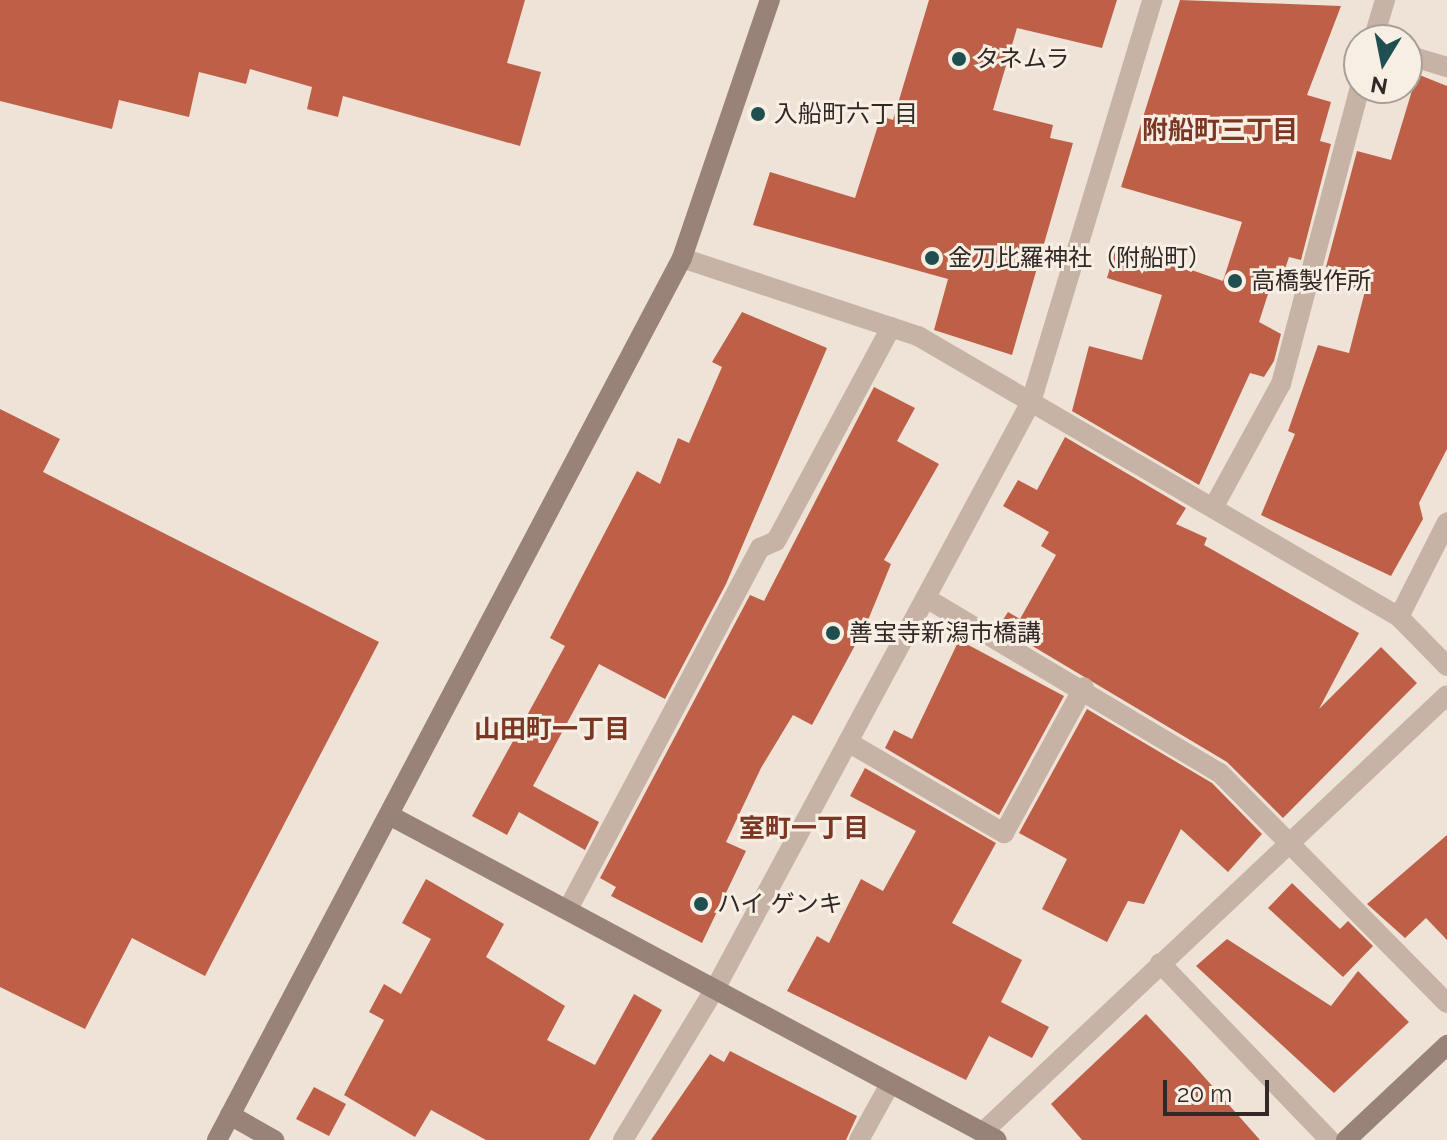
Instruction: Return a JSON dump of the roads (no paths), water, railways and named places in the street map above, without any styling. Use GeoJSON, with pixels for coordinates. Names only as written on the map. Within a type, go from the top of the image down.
{"type":"FeatureCollection","features":[{"type":"Feature","properties":{"kind":"street"},"geometry":{"type":"LineString","coordinates":[[217,1140],[682,258],[770,0]]}},
{"type":"Feature","properties":{"kind":"street"},"geometry":{"type":"LineString","coordinates":[[623,1140],[716,987],[1031,402],[1152,0]]}},
{"type":"Feature","properties":{"kind":"street"},"geometry":{"type":"LineString","coordinates":[[1378,24],[1385,0]]}},
{"type":"Feature","properties":{"kind":"street"},"geometry":{"type":"LineString","coordinates":[[1423,60],[1447,67]]}},
{"type":"Feature","properties":{"kind":"street"},"geometry":{"type":"LineString","coordinates":[[1213,508],[1281,384],[1356,104]]}},
{"type":"Feature","properties":{"kind":"street"},"geometry":{"type":"LineString","coordinates":[[682,258],[891,327],[1031,402],[1399,617],[1447,666]]}},
{"type":"Feature","properties":{"kind":"street"},"geometry":{"type":"LineString","coordinates":[[568,909],[760,548],[776,541],[891,327]]}},
{"type":"Feature","properties":{"kind":"street"},"geometry":{"type":"LineString","coordinates":[[1399,617],[1447,522]]}},
{"type":"Feature","properties":{"kind":"street"},"geometry":{"type":"LineString","coordinates":[[926,598],[1084,687],[1220,773],[1287,845],[1447,1003]]}},
{"type":"Feature","properties":{"kind":"street"},"geometry":{"type":"LineString","coordinates":[[848,742],[1004,833],[1084,687]]}},
{"type":"Feature","properties":{"kind":"street"},"geometry":{"type":"LineString","coordinates":[[389,815],[990,1136],[1160,963],[1447,695]]}},
{"type":"Feature","properties":{"kind":"street"},"geometry":{"type":"LineString","coordinates":[[1160,963],[1330,1140]]}},
{"type":"Feature","properties":{"kind":"street"},"geometry":{"type":"LineString","coordinates":[[1346,1140],[1447,1045]]}},
{"type":"Feature","properties":{"kind":"street"},"geometry":{"type":"LineString","coordinates":[[859,1140],[890,1084]]}},
{"type":"Feature","properties":{"kind":"street"},"geometry":{"type":"LineString","coordinates":[[230,1115],[274,1140]]}},
{"type":"Feature","properties":{"kind":"place","name":"タネムラ"},"geometry":{"type":"Point","coordinates":[959,59]}},
{"type":"Feature","properties":{"kind":"place","name":"入船町六丁目"},"geometry":{"type":"Point","coordinates":[758,114]}},
{"type":"Feature","properties":{"kind":"place","name":"金刀比羅神社（附船町）"},"geometry":{"type":"Point","coordinates":[932,258]}},
{"type":"Feature","properties":{"kind":"place","name":"高橋製作所"},"geometry":{"type":"Point","coordinates":[1235,281]}},
{"type":"Feature","properties":{"kind":"place","name":"善宝寺新潟市橋講"},"geometry":{"type":"Point","coordinates":[833,633]}},
{"type":"Feature","properties":{"kind":"place","name":"ハイ ゲンキ"},"geometry":{"type":"Point","coordinates":[701,904]}},
{"type":"Feature","properties":{"kind":"district","name":"附船町三丁目"},"geometry":{"type":"Point","coordinates":[1220,131]}},
{"type":"Feature","properties":{"kind":"district","name":"山田町一丁目"},"geometry":{"type":"Point","coordinates":[552,730]}},
{"type":"Feature","properties":{"kind":"district","name":"室町一丁目"},"geometry":{"type":"Point","coordinates":[804,829]}}]}
